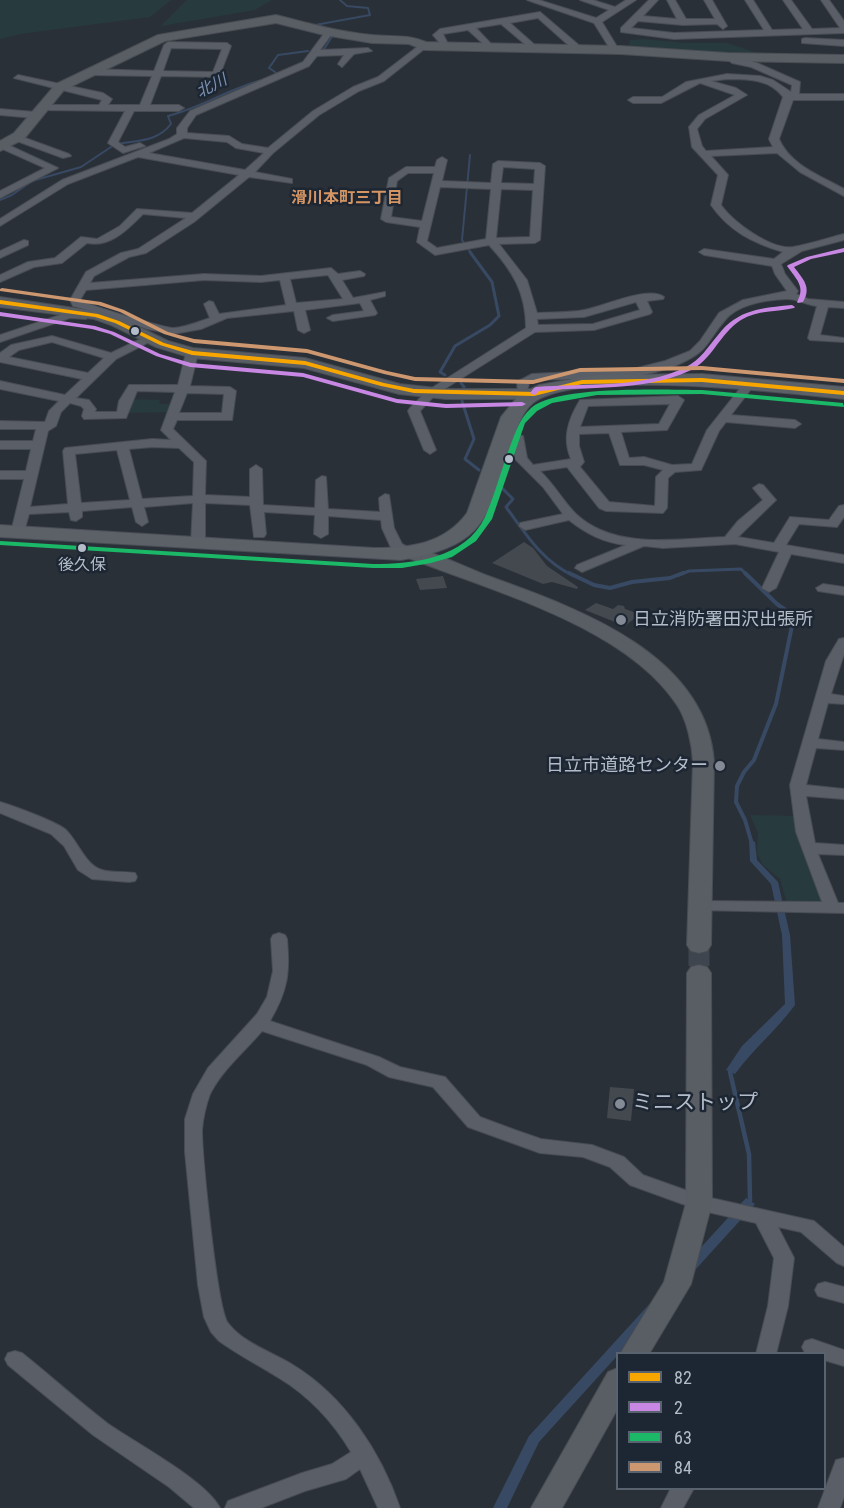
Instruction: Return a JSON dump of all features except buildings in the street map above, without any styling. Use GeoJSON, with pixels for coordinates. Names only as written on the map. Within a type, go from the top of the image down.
{"type":"FeatureCollection","features":[{"type":"Feature","properties":{"kind":"main road"},"geometry":{"type":"LineString","coordinates":[[9,532],[375,554],[413,553],[455,538],[473,522],[504,436],[517,408],[528,393],[562,385],[596,381],[702,380],[844,393]]}},
{"type":"Feature","properties":{"kind":"street"},"geometry":{"type":"LineString","coordinates":[[531,0],[597,21],[615,50]]}},
{"type":"Feature","properties":{"kind":"street"},"geometry":{"type":"LineString","coordinates":[[584,0],[617,10]]}},
{"type":"Feature","properties":{"kind":"street"},"geometry":{"type":"LineString","coordinates":[[597,21],[632,0]]}},
{"type":"Feature","properties":{"kind":"street"},"geometry":{"type":"LineString","coordinates":[[654,0],[624,30],[674,36],[844,28],[825,0]]}},
{"type":"Feature","properties":{"kind":"street"},"geometry":{"type":"LineString","coordinates":[[671,0],[683,22]]}},
{"type":"Feature","properties":{"kind":"street"},"geometry":{"type":"LineString","coordinates":[[708,0],[728,34]]}},
{"type":"Feature","properties":{"kind":"street"},"geometry":{"type":"LineString","coordinates":[[749,0],[770,33]]}},
{"type":"Feature","properties":{"kind":"street"},"geometry":{"type":"LineString","coordinates":[[787,0],[809,31]]}},
{"type":"Feature","properties":{"kind":"street"},"geometry":{"type":"LineString","coordinates":[[445,46],[437,35],[440,32],[540,15],[578,49]]}},
{"type":"Feature","properties":{"kind":"street"},"geometry":{"type":"LineString","coordinates":[[637,18],[683,22],[720,21]]}},
{"type":"Feature","properties":{"kind":"street"},"geometry":{"type":"LineString","coordinates":[[1,147],[17,138],[61,86],[153,42],[180,34],[276,19],[324,31],[372,39],[411,40],[424,46],[615,50],[728,57],[844,59]]}},
{"type":"Feature","properties":{"kind":"street"},"geometry":{"type":"LineString","coordinates":[[504,22],[533,48]]}},
{"type":"Feature","properties":{"kind":"street"},"geometry":{"type":"LineString","coordinates":[[471,28],[490,47]]}},
{"type":"Feature","properties":{"kind":"street"},"geometry":{"type":"LineString","coordinates":[[182,135],[182,128],[194,113],[235,93],[282,76],[306,64],[327,35],[324,31]]}},
{"type":"Feature","properties":{"kind":"street"},"geometry":{"type":"LineString","coordinates":[[794,32],[801,41],[844,43]]}},
{"type":"Feature","properties":{"kind":"street"},"geometry":{"type":"LineString","coordinates":[[89,72],[159,72],[216,75],[226,46],[168,45],[159,72],[144,108]]}},
{"type":"Feature","properties":{"kind":"street"},"geometry":{"type":"LineString","coordinates":[[381,294],[350,302],[295,307],[241,307],[196,327],[173,331],[157,329],[76,304],[76,296],[90,274],[125,255],[142,251],[195,216],[261,164],[270,151],[316,113],[356,88],[381,79],[424,46]]}},
{"type":"Feature","properties":{"kind":"street"},"geometry":{"type":"LineString","coordinates":[[313,53],[368,51]]}},
{"type":"Feature","properties":{"kind":"street"},"geometry":{"type":"LineString","coordinates":[[342,64],[351,52]]}},
{"type":"Feature","properties":{"kind":"street"},"geometry":{"type":"LineString","coordinates":[[728,57],[754,65],[796,84],[795,93],[788,97]]}},
{"type":"Feature","properties":{"kind":"street"},"geometry":{"type":"LineString","coordinates":[[633,100],[666,99],[681,88],[699,80],[729,75],[748,77],[774,85],[788,97],[844,97]]}},
{"type":"Feature","properties":{"kind":"street"},"geometry":{"type":"LineString","coordinates":[[18,78],[100,95],[106,99],[103,107]]}},
{"type":"Feature","properties":{"kind":"street"},"geometry":{"type":"LineString","coordinates":[[699,80],[742,95],[696,122],[692,129],[692,136],[704,154],[723,175],[716,201],[718,209],[750,237],[793,251]]}},
{"type":"Feature","properties":{"kind":"street"},"geometry":{"type":"LineString","coordinates":[[788,97],[774,139],[779,150],[794,163],[844,193]]}},
{"type":"Feature","properties":{"kind":"street"},"geometry":{"type":"LineString","coordinates":[[0,112],[38,112],[103,107],[179,108]]}},
{"type":"Feature","properties":{"kind":"street"},"geometry":{"type":"LineString","coordinates":[[131,108],[113,143],[123,150],[131,147],[164,144]]}},
{"type":"Feature","properties":{"kind":"street"},"geometry":{"type":"LineString","coordinates":[[0,223],[65,182],[107,168],[182,135],[229,139],[239,146],[270,151]]}},
{"type":"Feature","properties":{"kind":"street"},"geometry":{"type":"LineString","coordinates":[[17,138],[66,156]]}},
{"type":"Feature","properties":{"kind":"street"},"geometry":{"type":"LineString","coordinates":[[0,195],[53,168],[1,147]]}},
{"type":"Feature","properties":{"kind":"street"},"geometry":{"type":"LineString","coordinates":[[704,154],[779,150]]}},
{"type":"Feature","properties":{"kind":"street"},"geometry":{"type":"LineString","coordinates":[[136,154],[289,181]]}},
{"type":"Feature","properties":{"kind":"street"},"geometry":{"type":"LineString","coordinates":[[426,225],[386,219],[392,180],[406,170],[440,165],[436,184],[422,242],[435,252],[491,241],[535,240],[540,166],[498,164],[491,241],[520,273],[533,316],[532,329]]}},
{"type":"Feature","properties":{"kind":"street"},"geometry":{"type":"LineString","coordinates":[[436,184],[539,187]]}},
{"type":"Feature","properties":{"kind":"street"},"geometry":{"type":"LineString","coordinates":[[0,279],[32,264],[58,261],[85,239],[98,242],[124,228],[141,210],[195,216]]}},
{"type":"Feature","properties":{"kind":"street"},"geometry":{"type":"LineString","coordinates":[[704,252],[776,262],[793,251],[844,237]]}},
{"type":"Feature","properties":{"kind":"street"},"geometry":{"type":"LineString","coordinates":[[0,255],[24,243]]}},
{"type":"Feature","properties":{"kind":"street"},"geometry":{"type":"LineString","coordinates":[[776,262],[780,274],[793,291],[790,295]]}},
{"type":"Feature","properties":{"kind":"street"},"geometry":{"type":"LineString","coordinates":[[81,287],[204,277],[261,279],[331,271],[350,302]]}},
{"type":"Feature","properties":{"kind":"street"},"geometry":{"type":"LineString","coordinates":[[335,278],[360,274]]}},
{"type":"Feature","properties":{"kind":"street"},"geometry":{"type":"LineString","coordinates":[[284,276],[304,330]]}},
{"type":"Feature","properties":{"kind":"street"},"geometry":{"type":"LineString","coordinates":[[0,302],[108,315],[149,338],[192,352],[305,363],[383,386],[431,393],[528,393],[523,382],[532,377],[633,372],[669,364],[694,353],[704,343],[723,315],[734,307],[760,299],[790,295],[807,302],[844,304]]}},
{"type":"Feature","properties":{"kind":"street"},"geometry":{"type":"LineString","coordinates":[[533,316],[584,314],[628,300],[658,297]]}},
{"type":"Feature","properties":{"kind":"street"},"geometry":{"type":"LineString","coordinates":[[430,450],[414,411],[431,393],[532,329],[594,327],[645,312],[640,299]]}},
{"type":"Feature","properties":{"kind":"street"},"geometry":{"type":"LineString","coordinates":[[333,318],[371,313],[364,300]]}},
{"type":"Feature","properties":{"kind":"street"},"geometry":{"type":"LineString","coordinates":[[209,304],[212,314],[217,318]]}},
{"type":"Feature","properties":{"kind":"street"},"geometry":{"type":"LineString","coordinates":[[823,304],[814,338],[840,340]]}},
{"type":"Feature","properties":{"kind":"street"},"geometry":{"type":"LineString","coordinates":[[0,339],[69,315],[82,317],[87,312]]}},
{"type":"Feature","properties":{"kind":"street"},"geometry":{"type":"LineString","coordinates":[[50,426],[55,411],[112,357],[149,338]]}},
{"type":"Feature","properties":{"kind":"street"},"geometry":{"type":"LineString","coordinates":[[0,358],[15,347],[52,339],[112,357]]}},
{"type":"Feature","properties":{"kind":"street"},"geometry":{"type":"LineString","coordinates":[[192,352],[183,388],[167,430],[200,461],[198,543]]}},
{"type":"Feature","properties":{"kind":"street"},"geometry":{"type":"LineString","coordinates":[[0,358],[5,367],[4,374],[0,377]]}},
{"type":"Feature","properties":{"kind":"street"},"geometry":{"type":"LineString","coordinates":[[0,358],[91,377]]}},
{"type":"Feature","properties":{"kind":"street"},"geometry":{"type":"LineString","coordinates":[[614,429],[624,462],[644,461],[672,469],[697,466],[713,430],[749,384]]}},
{"type":"Feature","properties":{"kind":"street"},"geometry":{"type":"LineString","coordinates":[[0,386],[88,405],[88,416],[122,416],[125,401],[133,387],[230,391],[228,417],[172,416]]}},
{"type":"Feature","properties":{"kind":"street"},"geometry":{"type":"LineString","coordinates":[[572,431],[663,427],[678,400],[584,403],[572,431],[571,440],[578,462]]}},
{"type":"Feature","properties":{"kind":"street"},"geometry":{"type":"LineString","coordinates":[[723,418],[795,424]]}},
{"type":"Feature","properties":{"kind":"street"},"geometry":{"type":"LineString","coordinates":[[0,425],[50,426]]}},
{"type":"Feature","properties":{"kind":"street"},"geometry":{"type":"LineString","coordinates":[[9,532],[23,511],[42,429],[50,426]]}},
{"type":"Feature","properties":{"kind":"street"},"geometry":{"type":"LineString","coordinates":[[504,436],[519,439],[521,459],[547,484],[571,516],[589,530],[597,533],[617,540],[663,544],[729,540],[844,559]]}},
{"type":"Feature","properties":{"kind":"street"},"geometry":{"type":"LineString","coordinates":[[75,513],[69,451],[182,444]]}},
{"type":"Feature","properties":{"kind":"street"},"geometry":{"type":"LineString","coordinates":[[0,445],[39,445]]}},
{"type":"Feature","properties":{"kind":"street"},"geometry":{"type":"LineString","coordinates":[[122,446],[142,522]]}},
{"type":"Feature","properties":{"kind":"street"},"geometry":{"type":"LineString","coordinates":[[578,462],[573,467],[604,506],[611,508],[661,508],[662,477],[672,469]]}},
{"type":"Feature","properties":{"kind":"street"},"geometry":{"type":"LineString","coordinates":[[530,469],[578,462]]}},
{"type":"Feature","properties":{"kind":"street"},"geometry":{"type":"LineString","coordinates":[[256,469],[259,534]]}},
{"type":"Feature","properties":{"kind":"street"},"geometry":{"type":"LineString","coordinates":[[0,475],[31,476]]}},
{"type":"Feature","properties":{"kind":"street"},"geometry":{"type":"LineString","coordinates":[[321,534],[322,480]]}},
{"type":"Feature","properties":{"kind":"street"},"geometry":{"type":"LineString","coordinates":[[729,540],[734,532],[770,500],[759,488]]}},
{"type":"Feature","properties":{"kind":"street"},"geometry":{"type":"LineString","coordinates":[[385,498],[387,528],[397,547],[559,611],[610,635],[637,651],[660,670],[677,689],[698,728],[704,763],[699,945]]}},
{"type":"Feature","properties":{"kind":"street"},"geometry":{"type":"LineString","coordinates":[[23,511],[75,513],[138,503],[198,499],[386,516]]}},
{"type":"Feature","properties":{"kind":"street"},"geometry":{"type":"LineString","coordinates":[[769,588],[795,520],[832,524],[844,509]]}},
{"type":"Feature","properties":{"kind":"street"},"geometry":{"type":"LineString","coordinates":[[525,526],[571,516]]}},
{"type":"Feature","properties":{"kind":"street"},"geometry":{"type":"LineString","coordinates":[[582,568],[643,542]]}},
{"type":"Feature","properties":{"kind":"street"},"geometry":{"type":"LineString","coordinates":[[823,588],[844,591]]}},
{"type":"Feature","properties":{"kind":"street"},"geometry":{"type":"LineString","coordinates":[[700,906],[838,908],[808,848],[798,791],[823,698],[844,642]]}},
{"type":"Feature","properties":{"kind":"street"},"geometry":{"type":"LineString","coordinates":[[823,698],[844,700]]}},
{"type":"Feature","properties":{"kind":"street"},"geometry":{"type":"LineString","coordinates":[[810,743],[844,746]]}},
{"type":"Feature","properties":{"kind":"street"},"geometry":{"type":"LineString","coordinates":[[798,791],[844,794]]}},
{"type":"Feature","properties":{"kind":"street"},"geometry":{"type":"LineString","coordinates":[[0,807],[57,831],[70,843],[84,866],[98,875],[129,877]]}},
{"type":"Feature","properties":{"kind":"street"},"geometry":{"type":"LineString","coordinates":[[808,848],[844,850]]}},
{"type":"Feature","properties":{"kind":"street"},"geometry":{"type":"LineString","coordinates":[[279,939],[283,959],[280,981],[261,1024],[208,1078],[194,1119],[200,1210],[214,1320],[222,1333],[294,1376],[338,1415],[363,1455],[389,1508]]}},
{"type":"Feature","properties":{"kind":"street"},"geometry":{"type":"LineString","coordinates":[[635,1352],[677,1284],[699,1203],[699,973]]}},
{"type":"Feature","properties":{"kind":"street"},"geometry":{"type":"LineString","coordinates":[[261,1024],[373,1061],[395,1072],[439,1082],[474,1122],[540,1146],[585,1150],[617,1162],[637,1180],[664,1188],[699,1203],[807,1226],[844,1258]]}},
{"type":"Feature","properties":{"kind":"street"},"geometry":{"type":"LineString","coordinates":[[764,1217],[784,1258],[778,1306],[766,1352]]}},
{"type":"Feature","properties":{"kind":"street"},"geometry":{"type":"LineString","coordinates":[[812,1347],[844,1358]]}},
{"type":"Feature","properties":{"kind":"street"},"geometry":{"type":"LineString","coordinates":[[15,1359],[100,1429],[177,1480],[209,1508]]}},
{"type":"Feature","properties":{"kind":"street"},"geometry":{"type":"LineString","coordinates":[[546,1508],[616,1384]]}},
{"type":"Feature","properties":{"kind":"street"},"geometry":{"type":"LineString","coordinates":[[236,1508],[294,1485],[338,1472],[363,1455]]}},
{"type":"Feature","properties":{"kind":"street"},"geometry":{"type":"LineString","coordinates":[[829,1508],[844,1467]]}},
{"type":"Feature","properties":{"kind":"street"},"geometry":{"type":"LineString","coordinates":[[672,1508],[682,1490]]}},
{"type":"Feature","properties":{"kind":"green space"},"geometry":{"type":"Polygon","coordinates":[[[0,0],[171,0],[150,17],[20,34],[0,39],[0,0]]]}},
{"type":"Feature","properties":{"kind":"green space"},"geometry":{"type":"Polygon","coordinates":[[[187,0],[272,0],[255,10],[161,26],[187,0]]]}},
{"type":"Feature","properties":{"kind":"green space"},"geometry":{"type":"Polygon","coordinates":[[[630,40],[685,43],[727,43],[772,58],[628,50],[630,40]]]}},
{"type":"Feature","properties":{"kind":"green space"},"geometry":{"type":"Polygon","coordinates":[[[129,399],[160,400],[159,404],[177,404],[172,412],[122,413],[129,399]]]}},
{"type":"Feature","properties":{"kind":"green space"},"geometry":{"type":"Polygon","coordinates":[[[750,815],[800,816],[832,907],[788,907],[780,879],[763,865],[757,853],[758,833],[750,815]]]}},
{"type":"Feature","properties":{"kind":"water"},"geometry":{"type":"Polygon","coordinates":[[[749,839],[755,842],[757,860],[778,882],[790,935],[795,1005],[735,1074],[726,1070],[742,1046],[785,1004],[782,935],[771,884],[750,861],[749,839]]]}},
{"type":"Feature","properties":{"kind":"water"},"geometry":{"type":"Polygon","coordinates":[[[746,1198],[755,1204],[621,1352],[616,1352],[616,1357],[539,1442],[507,1508],[493,1508],[529,1436],[746,1198]]]}},
{"type":"Feature","properties":{"kind":"waterway","name":"北川"},"geometry":{"type":"LineString","coordinates":[[322,27],[315,25],[370,15],[368,8],[347,6],[340,0]]}},
{"type":"Feature","properties":{"kind":"waterway","name":"北川"},"geometry":{"type":"LineString","coordinates":[[318,51],[324,49],[333,35]]}},
{"type":"Feature","properties":{"kind":"waterway","name":"北川"},"geometry":{"type":"LineString","coordinates":[[276,75],[278,74],[269,68],[278,55],[308,51]]}},
{"type":"Feature","properties":{"kind":"waterway","name":"北川"},"geometry":{"type":"LineString","coordinates":[[118,144],[140,141],[160,134],[171,124],[168,116],[266,79]]}},
{"type":"Feature","properties":{"kind":"waterway","name":"北川"},"geometry":{"type":"LineString","coordinates":[[0,200],[12,195],[32,181],[81,167],[111,147]]}},
{"type":"Feature","properties":{"kind":"waterway"},"geometry":{"type":"LineString","coordinates":[[470,155],[462,240],[471,253]]}},
{"type":"Feature","properties":{"kind":"waterway"},"geometry":{"type":"LineString","coordinates":[[445,375],[440,372],[455,346],[490,325],[499,316],[492,282],[470,252]]}},
{"type":"Feature","properties":{"kind":"waterway"},"geometry":{"type":"LineString","coordinates":[[461,383],[464,387]]}},
{"type":"Feature","properties":{"kind":"waterway"},"geometry":{"type":"LineString","coordinates":[[462,401],[474,439],[465,459],[479,470]]}},
{"type":"Feature","properties":{"kind":"waterway"},"geometry":{"type":"LineString","coordinates":[[502,488],[513,499],[506,507],[527,536],[552,562],[572,575]]}},
{"type":"Feature","properties":{"kind":"waterway"},"geometry":{"type":"LineString","coordinates":[[679,575],[689,571],[741,569],[745,573]]}},
{"type":"Feature","properties":{"kind":"waterway"},"geometry":{"type":"LineString","coordinates":[[569,573],[594,585],[610,588],[632,582],[670,578],[683,573]]}},
{"type":"Feature","properties":{"kind":"waterway"},"geometry":{"type":"LineString","coordinates":[[745,573],[777,604],[794,616],[776,704],[754,760],[744,772],[737,786],[736,802],[745,820],[752,844]]}},
{"type":"Feature","properties":{"kind":"waterway"},"geometry":{"type":"LineString","coordinates":[[732,1070],[730,1072],[749,1154],[750,1201]]}},
{"type":"Feature","properties":{"kind":"tunnel"},"geometry":{"type":"LineString","coordinates":[[699,945],[699,973]]}},
{"type":"Feature","properties":{"kind":"transit line","name":"2"},"geometry":{"type":"LineString","coordinates":[[800,302],[804,287],[790,266],[809,258],[844,250]]}},
{"type":"Feature","properties":{"kind":"transit line","name":"84"},"geometry":{"type":"LineString","coordinates":[[2,290],[99,303],[122,311],[166,333],[194,341],[307,351],[415,379],[533,382],[580,370],[702,368],[844,381]]}},
{"type":"Feature","properties":{"kind":"transit line","name":"82"},"geometry":{"type":"LineString","coordinates":[[0,302],[96,315],[117,322],[162,344],[192,353],[305,363],[383,385],[414,391],[534,394],[582,382],[702,380],[844,393]]}},
{"type":"Feature","properties":{"kind":"transit line","name":"2"},"geometry":{"type":"LineString","coordinates":[[534,393],[536,389],[612,385],[650,381],[668,376],[695,366],[724,331],[738,319],[757,312],[792,307]]}},
{"type":"Feature","properties":{"kind":"transit line","name":"2"},"geometry":{"type":"LineString","coordinates":[[0,314],[93,327],[112,333],[158,355],[190,365],[303,375],[397,401],[446,406],[522,404]]}},
{"type":"Feature","properties":{"kind":"transit line","name":"63"},"geometry":{"type":"LineString","coordinates":[[0,543],[402,566],[449,555],[473,539],[488,519],[522,423],[534,409],[550,401],[597,393],[702,392],[843,405]]}},
{"type":"Feature","properties":{"kind":"place","name":"後久保"},"geometry":{"type":"Point","coordinates":[82,548]}},
{"type":"Feature","properties":{"kind":"place","name":"日立消防署田沢出張所"},"geometry":{"type":"Point","coordinates":[621,620]}},
{"type":"Feature","properties":{"kind":"place","name":"日立市道路センター"},"geometry":{"type":"Point","coordinates":[720,766]}},
{"type":"Feature","properties":{"kind":"place","name":"ミニストップ"},"geometry":{"type":"Point","coordinates":[620,1104]}},
{"type":"Feature","properties":{"kind":"district","name":"滑川本町三丁目"},"geometry":{"type":"Point","coordinates":[347,199]}}]}
